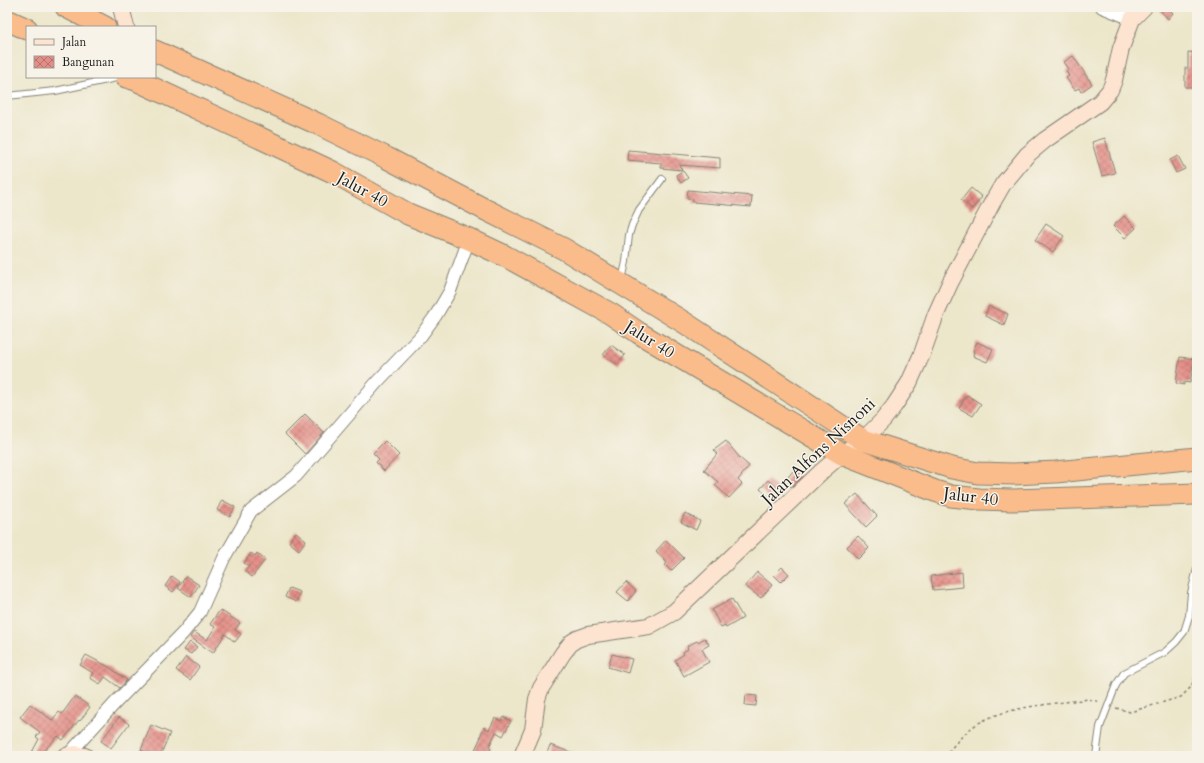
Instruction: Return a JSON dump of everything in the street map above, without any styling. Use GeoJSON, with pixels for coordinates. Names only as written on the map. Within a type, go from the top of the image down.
{"type":"FeatureCollection","features":[{"type":"Feature","properties":{"kind":"highway"},"geometry":{"type":"LineString","coordinates":[[66,7],[103,26]]}},
{"type":"Feature","properties":{"kind":"highway"},"geometry":{"type":"LineString","coordinates":[[7,20],[26,29]]}},
{"type":"Feature","properties":{"kind":"highway","name":"Jalur 40"},"geometry":{"type":"LineString","coordinates":[[156,51],[318,124],[564,249],[685,323],[863,440],[952,468],[978,473],[1013,474],[1056,472],[1197,458]]}},
{"type":"Feature","properties":{"kind":"highway","name":"Jalur 40"},"geometry":{"type":"LineString","coordinates":[[128,78],[234,125],[334,172],[408,214],[469,239],[505,256],[580,297],[842,454],[935,491],[951,496],[1012,500],[1197,494]]}},
{"type":"Feature","properties":{"kind":"main road"},"geometry":{"type":"LineString","coordinates":[[121,7],[126,26]]}},
{"type":"Feature","properties":{"kind":"main road","name":"Jalan Alfons Nisnoni"},"geometry":{"type":"LineString","coordinates":[[522,756],[533,730],[540,688],[572,642],[577,638],[588,635],[649,626],[674,612],[842,454],[863,440],[883,420],[909,384],[922,354],[936,314],[1003,184],[1027,156],[1045,140],[1100,102],[1110,90],[1114,80],[1121,48],[1132,19],[1144,7]]}},
{"type":"Feature","properties":{"kind":"main road"},"geometry":{"type":"LineString","coordinates":[[66,755],[75,754],[85,756]]}},
{"type":"Feature","properties":{"kind":"street"},"geometry":{"type":"LineString","coordinates":[[1102,7],[1132,19]]}},
{"type":"Feature","properties":{"kind":"street"},"geometry":{"type":"LineString","coordinates":[[66,755],[184,633],[200,612],[224,558],[251,510],[296,476],[377,382],[420,336],[436,315],[450,291],[469,239]]}},
{"type":"Feature","properties":{"kind":"lane"},"geometry":{"type":"LineString","coordinates":[[7,96],[55,91],[128,78]]}},
{"type":"Feature","properties":{"kind":"lane"},"geometry":{"type":"LineString","coordinates":[[621,284],[632,225],[639,210],[662,179]]}},
{"type":"Feature","properties":{"kind":"lane"},"geometry":{"type":"LineString","coordinates":[[1096,756],[1100,727],[1116,685],[1124,673],[1165,652],[1184,632],[1189,616],[1191,594],[1197,569]]}},
{"type":"Feature","properties":{"kind":"path"},"geometry":{"type":"LineString","coordinates":[[944,756],[963,735],[977,724],[1004,712],[1088,699],[1099,701],[1130,712],[1181,697],[1191,687],[1197,672]]}},
{"type":"Feature","properties":{"kind":"building"},"geometry":{"type":"Polygon","coordinates":[[[1157,7],[1167,7],[1173,13],[1168,19],[1157,7]]]}},
{"type":"Feature","properties":{"kind":"building"},"geometry":{"type":"Polygon","coordinates":[[[1188,52],[1197,53],[1197,82],[1194,82],[1194,87],[1185,87],[1185,68],[1188,68],[1188,52]]]}},
{"type":"Feature","properties":{"kind":"building"},"geometry":{"type":"Polygon","coordinates":[[[1073,56],[1092,84],[1081,92],[1079,88],[1075,90],[1066,78],[1069,76],[1066,71],[1069,69],[1064,62],[1073,56]]]}},
{"type":"Feature","properties":{"kind":"building"},"geometry":{"type":"Polygon","coordinates":[[[1105,138],[1115,173],[1102,176],[1092,142],[1105,138]]]}},
{"type":"Feature","properties":{"kind":"building"},"geometry":{"type":"Polygon","coordinates":[[[628,150],[720,158],[720,168],[679,165],[682,170],[661,168],[661,163],[627,160],[628,150]]]}},
{"type":"Feature","properties":{"kind":"building"},"geometry":{"type":"Polygon","coordinates":[[[1178,156],[1185,169],[1176,173],[1170,160],[1178,156]]]}},
{"type":"Feature","properties":{"kind":"building"},"geometry":{"type":"Polygon","coordinates":[[[683,171],[688,178],[681,183],[676,175],[683,171]]]}},
{"type":"Feature","properties":{"kind":"building"},"geometry":{"type":"Polygon","coordinates":[[[971,188],[982,197],[972,209],[961,200],[971,188]]]}},
{"type":"Feature","properties":{"kind":"building"},"geometry":{"type":"Polygon","coordinates":[[[688,190],[752,196],[751,207],[693,202],[693,199],[687,198],[688,190]]]}},
{"type":"Feature","properties":{"kind":"building"},"geometry":{"type":"Polygon","coordinates":[[[1124,216],[1136,228],[1125,238],[1113,226],[1124,216]]]}},
{"type":"Feature","properties":{"kind":"building"},"geometry":{"type":"Polygon","coordinates":[[[1046,224],[1064,236],[1053,252],[1035,240],[1046,224]]]}},
{"type":"Feature","properties":{"kind":"building"},"geometry":{"type":"Polygon","coordinates":[[[989,306],[1008,314],[1004,325],[985,316],[989,306]]]}},
{"type":"Feature","properties":{"kind":"building"},"geometry":{"type":"Polygon","coordinates":[[[977,342],[993,349],[987,362],[973,356],[973,351],[977,342]]]}},
{"type":"Feature","properties":{"kind":"building"},"geometry":{"type":"Polygon","coordinates":[[[611,345],[625,355],[618,365],[603,355],[611,345]]]}},
{"type":"Feature","properties":{"kind":"building"},"geometry":{"type":"Polygon","coordinates":[[[1180,357],[1194,359],[1190,383],[1184,382],[1184,385],[1176,383],[1180,357]]]}},
{"type":"Feature","properties":{"kind":"building"},"geometry":{"type":"Polygon","coordinates":[[[967,395],[981,404],[973,416],[959,408],[967,395]]]}},
{"type":"Feature","properties":{"kind":"building"},"geometry":{"type":"Polygon","coordinates":[[[305,414],[324,433],[305,454],[285,434],[305,414]]]}},
{"type":"Feature","properties":{"kind":"building"},"geometry":{"type":"Polygon","coordinates":[[[385,441],[399,455],[384,471],[376,462],[379,459],[373,453],[385,441]]]}},
{"type":"Feature","properties":{"kind":"building"},"geometry":{"type":"Polygon","coordinates":[[[726,441],[740,458],[749,466],[738,480],[742,484],[729,498],[715,485],[718,482],[704,470],[717,454],[714,450],[726,441]]]}},
{"type":"Feature","properties":{"kind":"building"},"geometry":{"type":"Polygon","coordinates":[[[793,471],[801,478],[791,487],[785,481],[793,471]]]}},
{"type":"Feature","properties":{"kind":"building"},"geometry":{"type":"Polygon","coordinates":[[[768,480],[781,492],[772,500],[760,489],[768,480]]]}},
{"type":"Feature","properties":{"kind":"building"},"geometry":{"type":"Polygon","coordinates":[[[857,494],[877,516],[866,527],[845,504],[857,494]]]}},
{"type":"Feature","properties":{"kind":"building"},"geometry":{"type":"Polygon","coordinates":[[[222,500],[235,507],[230,517],[217,510],[222,500]]]}},
{"type":"Feature","properties":{"kind":"building"},"geometry":{"type":"Polygon","coordinates":[[[685,513],[700,521],[696,530],[681,522],[685,513]]]}},
{"type":"Feature","properties":{"kind":"building"},"geometry":{"type":"Polygon","coordinates":[[[296,532],[306,540],[299,550],[289,542],[296,532]]]}},
{"type":"Feature","properties":{"kind":"building"},"geometry":{"type":"Polygon","coordinates":[[[858,536],[869,548],[858,559],[847,547],[858,536]]]}},
{"type":"Feature","properties":{"kind":"building"},"geometry":{"type":"Polygon","coordinates":[[[666,540],[684,558],[671,571],[665,565],[667,563],[656,551],[666,540]]]}},
{"type":"Feature","properties":{"kind":"building"},"geometry":{"type":"Polygon","coordinates":[[[251,553],[255,556],[257,553],[265,560],[252,577],[245,571],[249,566],[244,563],[251,553]]]}},
{"type":"Feature","properties":{"kind":"building"},"geometry":{"type":"Polygon","coordinates":[[[782,567],[789,574],[781,582],[774,575],[782,567]]]}},
{"type":"Feature","properties":{"kind":"building"},"geometry":{"type":"Polygon","coordinates":[[[757,572],[772,585],[761,598],[745,586],[757,572]]]}},
{"type":"Feature","properties":{"kind":"building"},"geometry":{"type":"Polygon","coordinates":[[[962,572],[963,587],[933,590],[931,576],[962,572]]]}},
{"type":"Feature","properties":{"kind":"building"},"geometry":{"type":"Polygon","coordinates":[[[172,576],[180,582],[173,592],[165,586],[172,576]]]}},
{"type":"Feature","properties":{"kind":"building"},"geometry":{"type":"Polygon","coordinates":[[[186,576],[199,585],[191,597],[178,588],[186,576]]]}},
{"type":"Feature","properties":{"kind":"building"},"geometry":{"type":"Polygon","coordinates":[[[626,582],[636,591],[628,601],[617,592],[626,582]]]}},
{"type":"Feature","properties":{"kind":"building"},"geometry":{"type":"Polygon","coordinates":[[[289,588],[300,592],[296,602],[285,597],[289,588]]]}},
{"type":"Feature","properties":{"kind":"building"},"geometry":{"type":"Polygon","coordinates":[[[732,599],[743,618],[726,628],[725,625],[721,627],[712,610],[732,599]]]}},
{"type":"Feature","properties":{"kind":"building"},"geometry":{"type":"Polygon","coordinates":[[[220,610],[240,623],[235,630],[241,634],[235,642],[225,634],[213,653],[190,637],[194,632],[207,640],[215,627],[210,624],[220,610]]]}},
{"type":"Feature","properties":{"kind":"building"},"geometry":{"type":"Polygon","coordinates":[[[705,638],[709,645],[702,649],[709,662],[684,676],[675,660],[684,654],[683,652],[688,649],[687,646],[705,638]]]}},
{"type":"Feature","properties":{"kind":"building"},"geometry":{"type":"Polygon","coordinates":[[[190,642],[197,647],[191,654],[184,650],[190,642]]]}},
{"type":"Feature","properties":{"kind":"building"},"geometry":{"type":"Polygon","coordinates":[[[612,654],[632,659],[628,673],[608,667],[612,654]]]}},
{"type":"Feature","properties":{"kind":"building"},"geometry":{"type":"Polygon","coordinates":[[[86,655],[109,667],[127,680],[120,688],[105,677],[100,684],[90,678],[93,673],[80,665],[86,655]]]}},
{"type":"Feature","properties":{"kind":"building"},"geometry":{"type":"Polygon","coordinates":[[[186,657],[199,667],[190,680],[176,670],[186,657]]]}},
{"type":"Feature","properties":{"kind":"building"},"geometry":{"type":"Polygon","coordinates":[[[746,695],[757,696],[756,706],[745,705],[746,695]]]}},
{"type":"Feature","properties":{"kind":"building"},"geometry":{"type":"Polygon","coordinates":[[[75,696],[90,707],[80,721],[79,720],[63,740],[58,736],[39,756],[30,756],[39,739],[36,737],[40,732],[20,717],[30,704],[52,720],[59,712],[62,714],[75,696]]]}},
{"type":"Feature","properties":{"kind":"building"},"geometry":{"type":"Polygon","coordinates":[[[119,717],[129,724],[111,748],[101,741],[119,717]]]}},
{"type":"Feature","properties":{"kind":"building"},"geometry":{"type":"Polygon","coordinates":[[[504,717],[511,721],[503,736],[496,732],[489,747],[491,748],[488,755],[484,753],[482,756],[472,756],[484,727],[489,730],[495,718],[501,721],[504,717]]]}},
{"type":"Feature","properties":{"kind":"building"},"geometry":{"type":"Polygon","coordinates":[[[151,725],[170,733],[160,756],[155,756],[141,750],[151,725]]]}},
{"type":"Feature","properties":{"kind":"building"},"geometry":{"type":"Polygon","coordinates":[[[550,745],[579,755],[546,756],[550,745]]]}}]}
